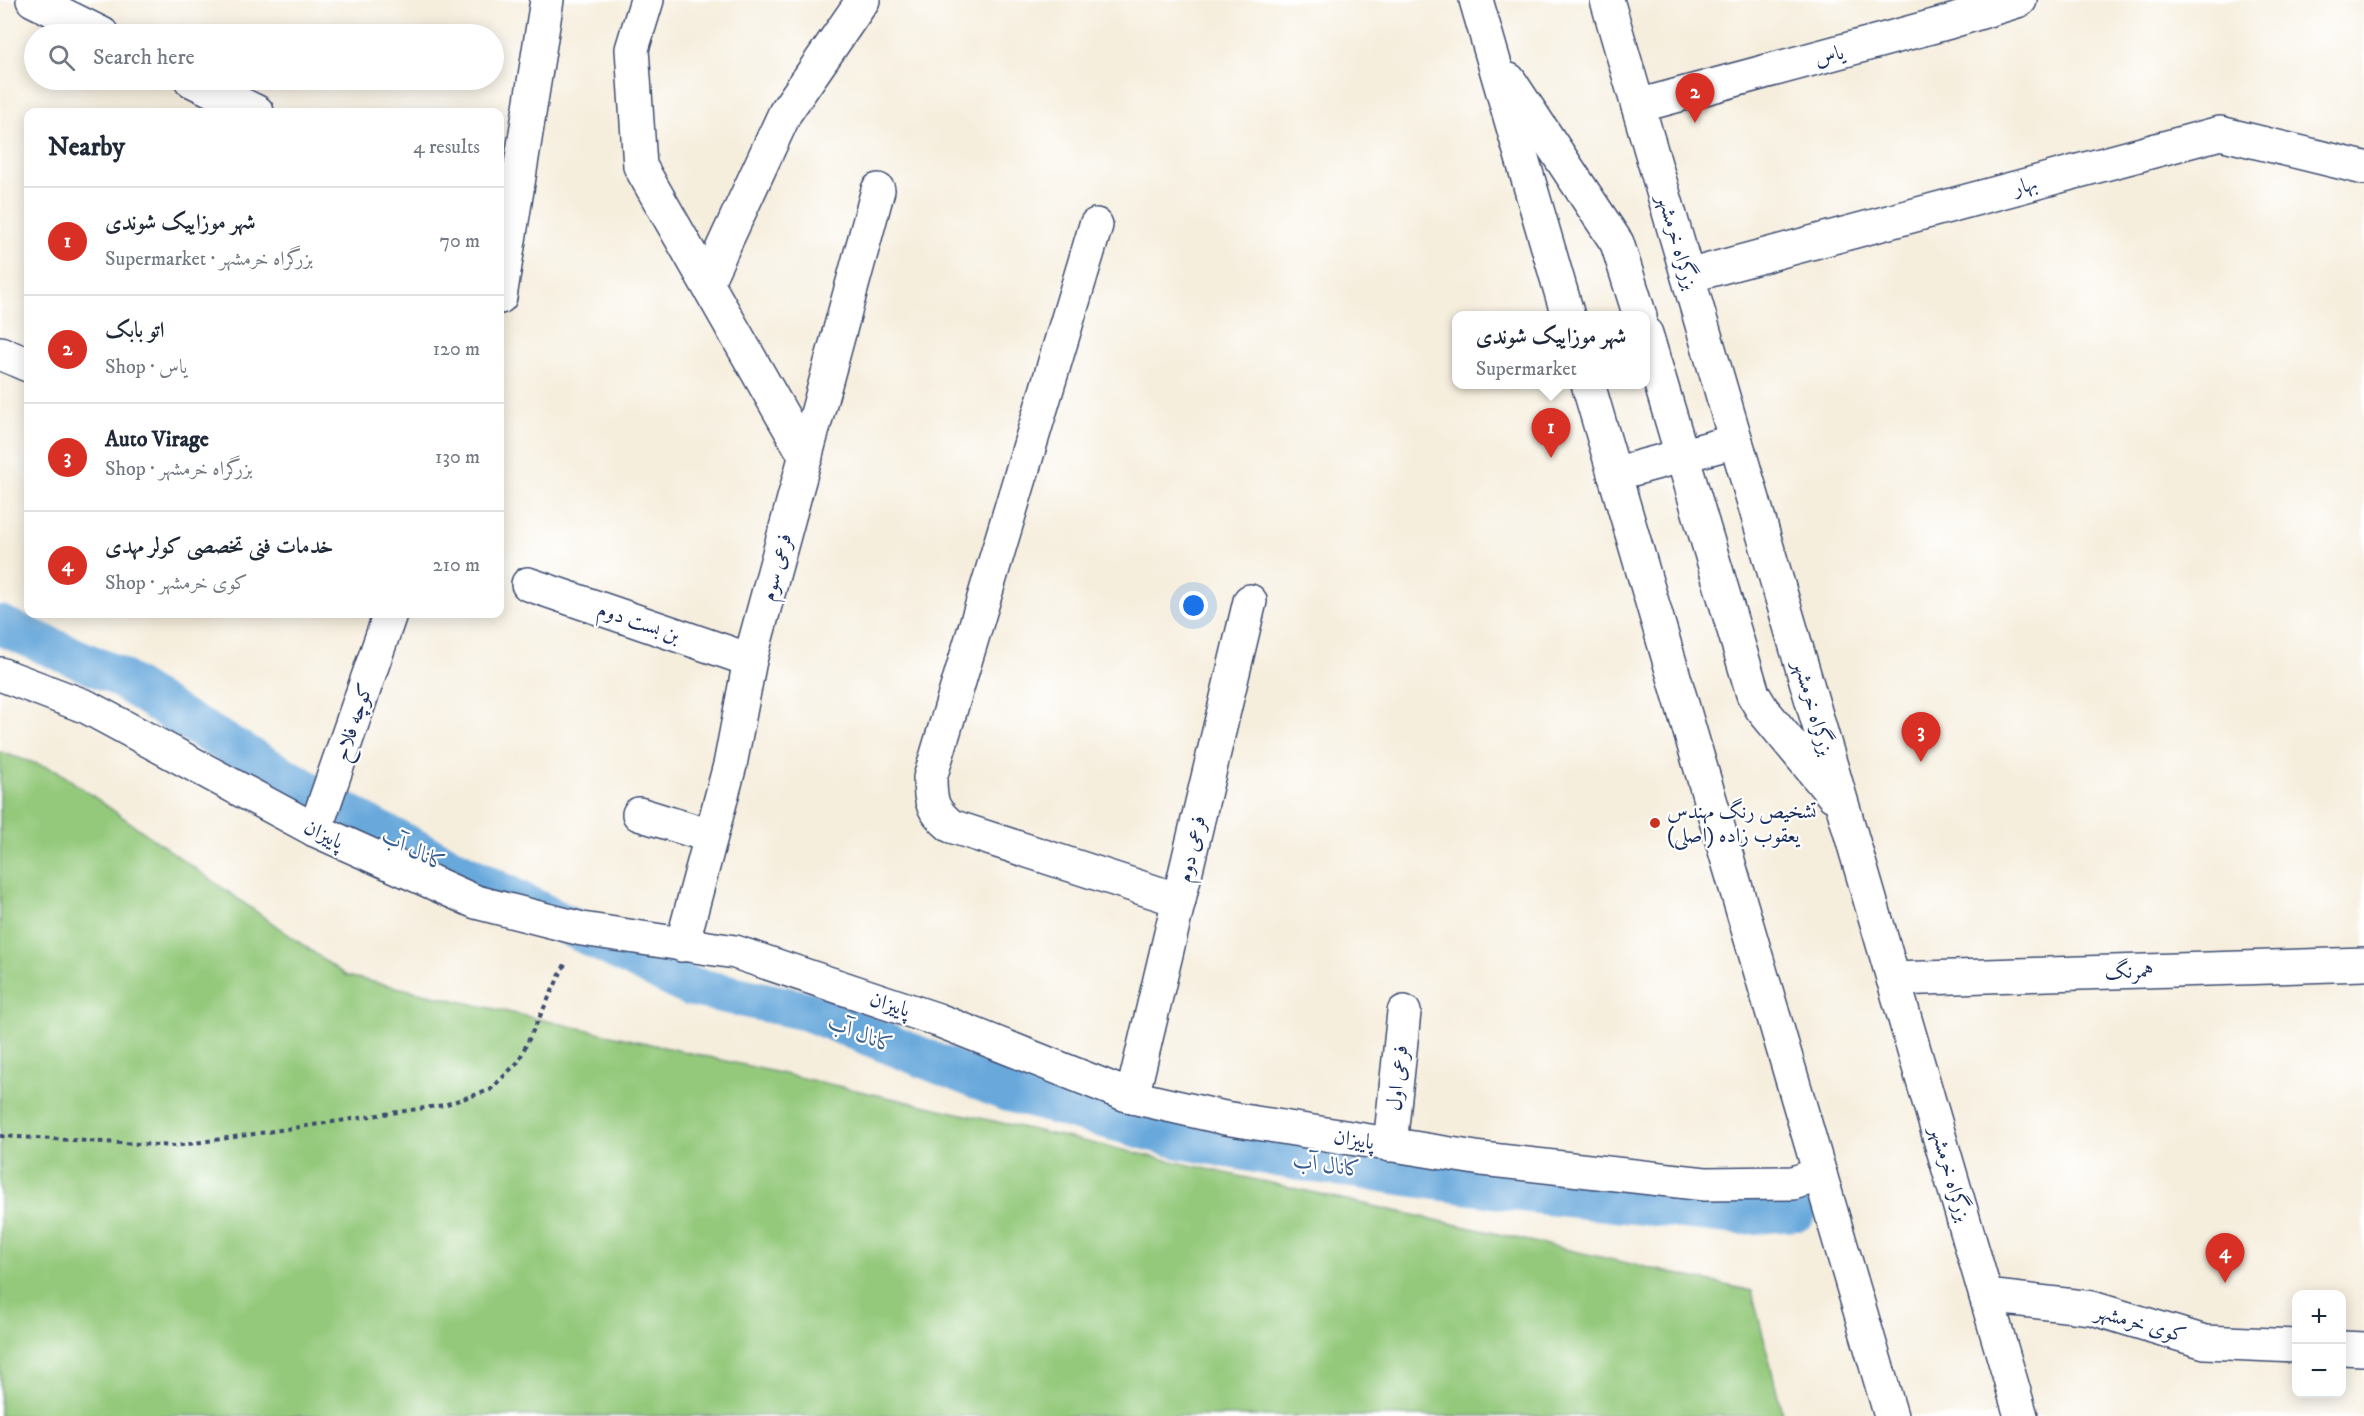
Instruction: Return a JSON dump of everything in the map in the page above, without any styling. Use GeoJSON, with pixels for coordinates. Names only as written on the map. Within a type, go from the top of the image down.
{"type":"FeatureCollection","features":[{"type":"Feature","properties":{"kind":"main road"},"geometry":{"type":"LineString","coordinates":[[33,0],[82,24]]}},
{"type":"Feature","properties":{"kind":"main road"},"geometry":{"type":"LineString","coordinates":[[504,237],[547,0]]}},
{"type":"Feature","properties":{"kind":"main road"},"geometry":{"type":"LineString","coordinates":[[647,0],[632,49],[640,166],[806,457]]}},
{"type":"Feature","properties":{"kind":"main road"},"geometry":{"type":"LineString","coordinates":[[706,282],[785,113],[863,0]]}},
{"type":"Feature","properties":{"kind":"main road"},"geometry":{"type":"LineString","coordinates":[[1476,0],[1567,311]]}},
{"type":"Feature","properties":{"kind":"main road","name":"بزرگراه خرمشهر"},"geometry":{"type":"LineString","coordinates":[[1607,0],[2021,1416]]}},
{"type":"Feature","properties":{"kind":"main road","name":"یاس"},"geometry":{"type":"LineString","coordinates":[[1638,106],[1945,11],[2020,0]]}},
{"type":"Feature","properties":{"kind":"main road"},"geometry":{"type":"LineString","coordinates":[[1491,54],[1617,243],[1639,311]]}},
{"type":"Feature","properties":{"kind":"main road"},"geometry":{"type":"LineString","coordinates":[[212,90],[249,108]]}},
{"type":"Feature","properties":{"kind":"main road","name":"بهار"},"geometry":{"type":"LineString","coordinates":[[1688,276],[2220,133],[2364,168]]}},
{"type":"Feature","properties":{"kind":"main road","name":"فرعی سوم"},"geometry":{"type":"LineString","coordinates":[[682,945],[730,765],[750,660],[878,190]]}},
{"type":"Feature","properties":{"kind":"main road"},"geometry":{"type":"LineString","coordinates":[[1096,225],[930,778],[930,795],[936,813],[951,826],[1179,900]]}},
{"type":"Feature","properties":{"kind":"main road"},"geometry":{"type":"LineString","coordinates":[[1650,347],[1753,694],[1762,709],[1843,807]]}},
{"type":"Feature","properties":{"kind":"main road"},"geometry":{"type":"LineString","coordinates":[[0,353],[24,363]]}},
{"type":"Feature","properties":{"kind":"main road"},"geometry":{"type":"LineString","coordinates":[[1589,389],[1891,1416]]}},
{"type":"Feature","properties":{"kind":"main road"},"geometry":{"type":"LineString","coordinates":[[1614,474],[1736,441]]}},
{"type":"Feature","properties":{"kind":"main road","name":"بن بست دوم"},"geometry":{"type":"LineString","coordinates":[[528,584],[750,660]]}},
{"type":"Feature","properties":{"kind":"main road","name":"فرعی دوم"},"geometry":{"type":"LineString","coordinates":[[1132,1097],[1250,601]]}},
{"type":"Feature","properties":{"kind":"main road","name":"کوچه فلاح"},"geometry":{"type":"LineString","coordinates":[[315,830],[389,618]]}},
{"type":"Feature","properties":{"kind":"main road","name":"پاییزان"},"geometry":{"type":"LineString","coordinates":[[0,674],[87,707],[315,830],[476,902],[581,928],[735,952],[938,1020],[1132,1097],[1226,1118],[1482,1159],[1705,1184],[1793,1183],[1820,1174]]}},
{"type":"Feature","properties":{"kind":"main road"},"geometry":{"type":"LineString","coordinates":[[639,814],[710,836]]}},
{"type":"Feature","properties":{"kind":"main road","name":"همرنگ"},"geometry":{"type":"LineString","coordinates":[[1893,980],[2364,964]]}},
{"type":"Feature","properties":{"kind":"main road","name":"فرعی اول"},"geometry":{"type":"LineString","coordinates":[[1390,1144],[1404,1012]]}},
{"type":"Feature","properties":{"kind":"main road","name":"کوی خرمشهر"},"geometry":{"type":"LineString","coordinates":[[1986,1296],[2092,1308],[2205,1342],[2292,1346]]}},
{"type":"Feature","properties":{"kind":"main road"},"geometry":{"type":"LineString","coordinates":[[2346,1348],[2364,1349]]}},
{"type":"Feature","properties":{"kind":"path"},"geometry":{"type":"LineString","coordinates":[[0,1137],[175,1146],[444,1105],[490,1090],[518,1062],[581,928]]}},
{"type":"Feature","properties":{"kind":"green space"},"geometry":{"type":"Polygon","coordinates":[[[0,752],[56,770],[347,976],[1752,1291],[1783,1416],[0,1416],[0,752]]]}},
{"type":"Feature","properties":{"kind":"waterway","name":"کانال آب"},"geometry":{"type":"LineString","coordinates":[[0,625],[115,675],[180,717],[372,827],[688,986],[807,1011],[1005,1091],[1176,1138],[1294,1160],[1528,1193],[1740,1215],[1797,1211]]}},
{"type":"Feature","properties":{"kind":"place","name":"اتو بابک"},"geometry":{"type":"Point","coordinates":[1695,123]}},
{"type":"Feature","properties":{"kind":"place","name":"شهر موزاییک شوندی"},"geometry":{"type":"Point","coordinates":[1551,458]}},
{"type":"Feature","properties":{"kind":"place","name":"Auto Virage"},"geometry":{"type":"Point","coordinates":[1921,762]}},
{"type":"Feature","properties":{"kind":"place","name":"تشخیص رنگ مهندس یعقوب زاده (اصلی)"},"geometry":{"type":"Point","coordinates":[1655,823]}},
{"type":"Feature","properties":{"kind":"place","name":"خدمات فنی تخصصی کولر مهدی"},"geometry":{"type":"Point","coordinates":[2225,1283]}}]}
